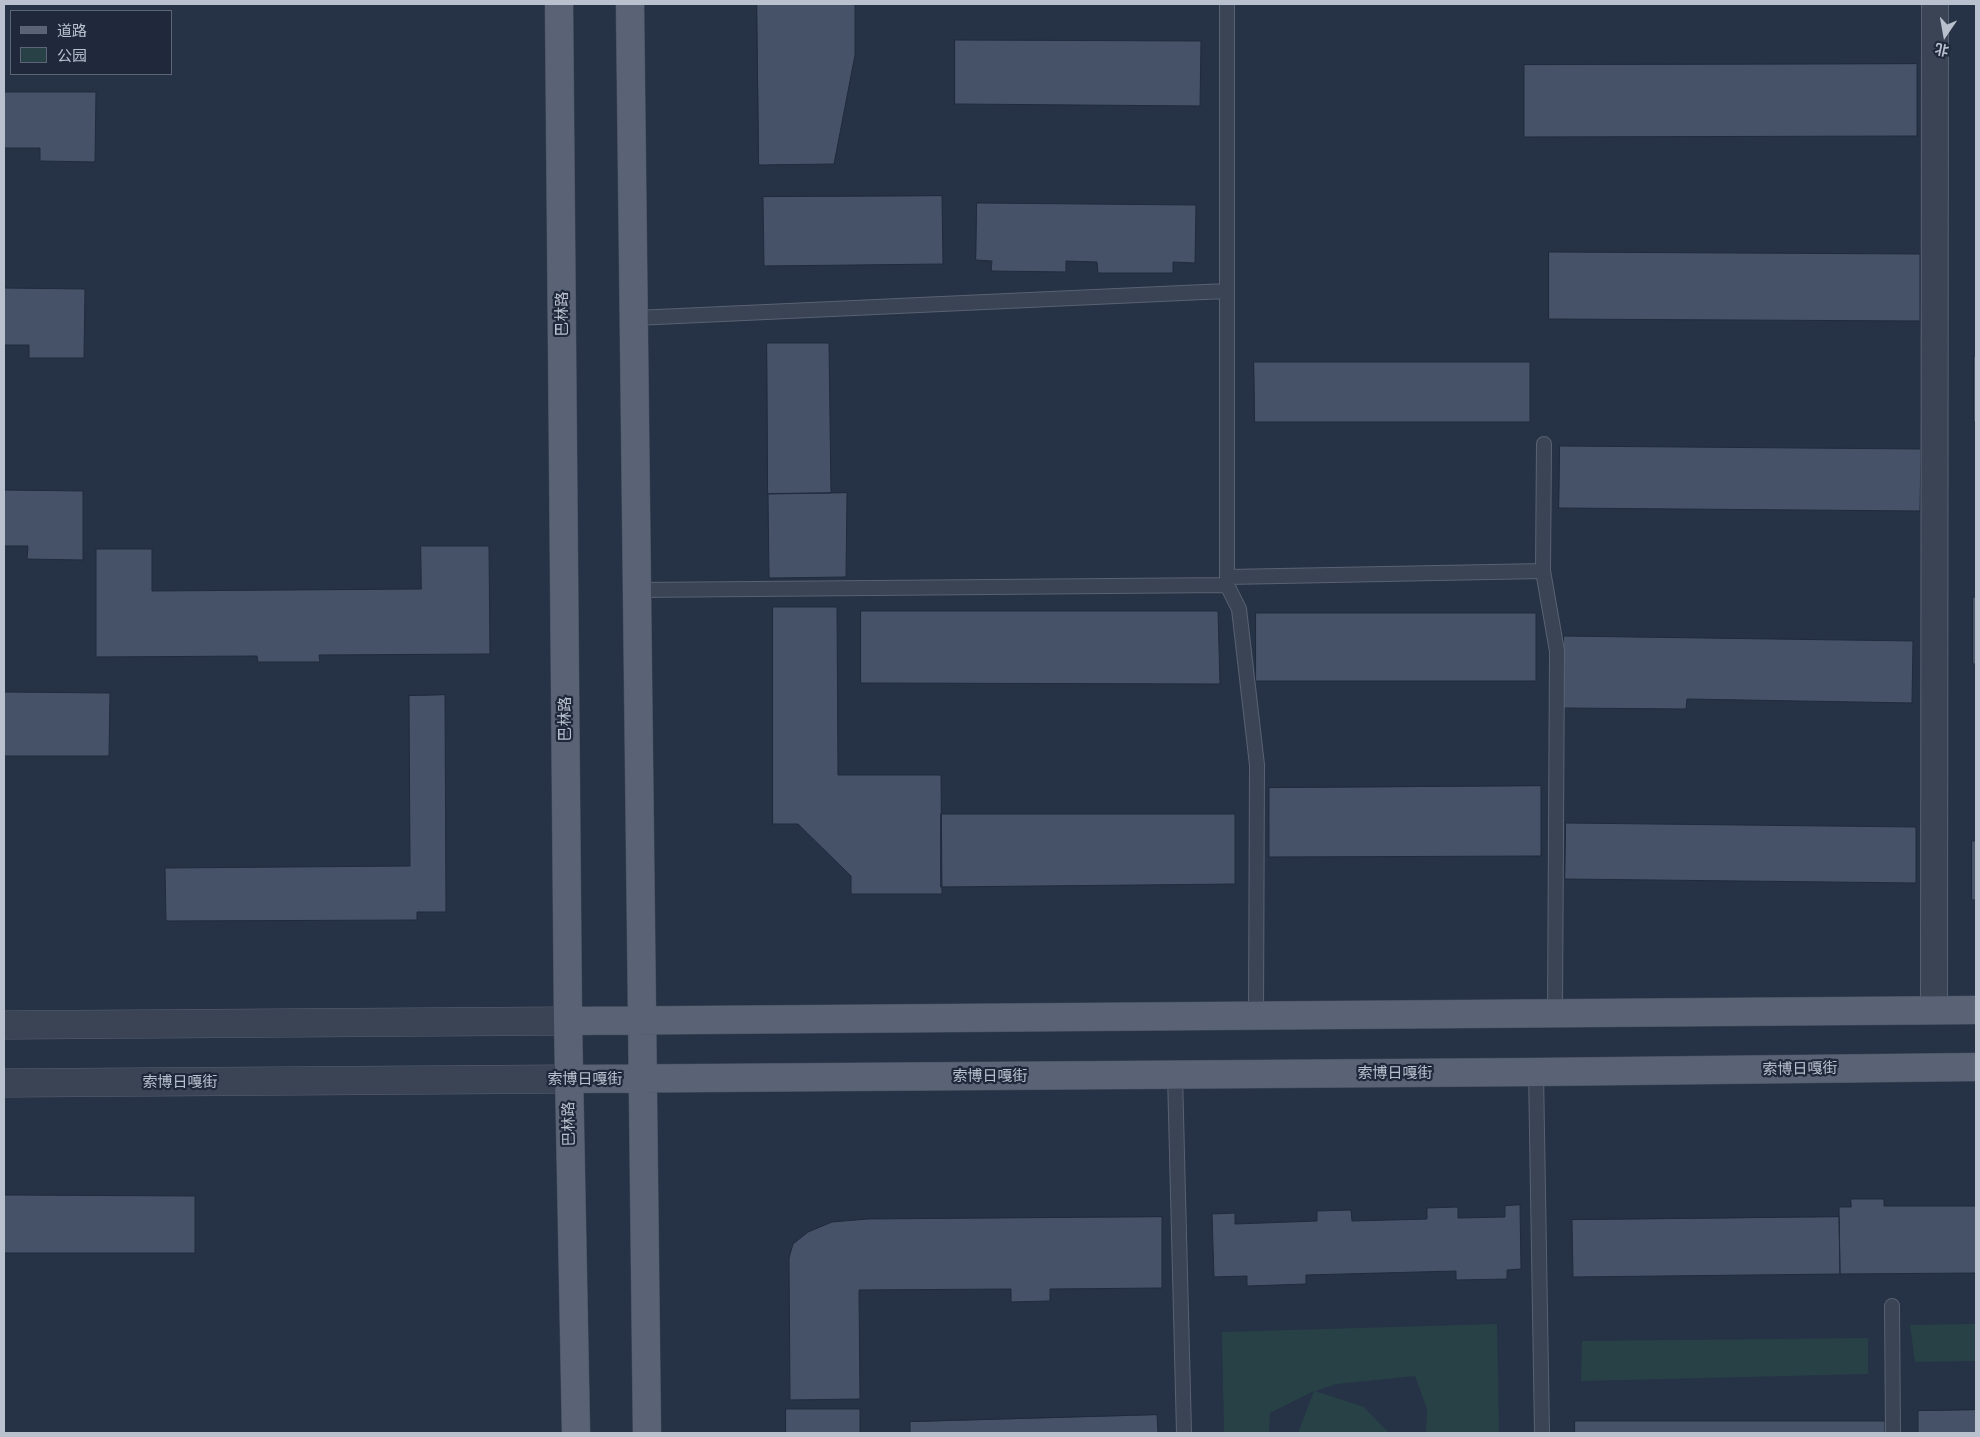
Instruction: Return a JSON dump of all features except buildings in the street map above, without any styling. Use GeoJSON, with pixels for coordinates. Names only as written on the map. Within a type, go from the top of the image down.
{"type":"FeatureCollection","features":[{"type":"Feature","properties":{"kind":"main road","name":"巴林路"},"geometry":{"type":"LineString","coordinates":[[559,4],[568,1079],[576,1433]]}},
{"type":"Feature","properties":{"kind":"main road"},"geometry":{"type":"LineString","coordinates":[[630,4],[647,1433]]}},
{"type":"Feature","properties":{"kind":"main road"},"geometry":{"type":"LineString","coordinates":[[568,1021],[1976,1010]]}},
{"type":"Feature","properties":{"kind":"main road","name":"索博日嘎街"},"geometry":{"type":"LineString","coordinates":[[568,1079],[1976,1067]]}},
{"type":"Feature","properties":{"kind":"street"},"geometry":{"type":"LineString","coordinates":[[1934,1010],[1935,4]]}},
{"type":"Feature","properties":{"kind":"street"},"geometry":{"type":"LineString","coordinates":[[4,1025],[568,1021]]}},
{"type":"Feature","properties":{"kind":"street","name":"索博日嘎街"},"geometry":{"type":"LineString","coordinates":[[4,1083],[568,1079]]}},
{"type":"Feature","properties":{"kind":"lane"},"geometry":{"type":"LineString","coordinates":[[1227,4],[1227,581],[1239,609],[1257,764],[1256,1016]]}},
{"type":"Feature","properties":{"kind":"lane"},"geometry":{"type":"LineString","coordinates":[[635,318],[1226,291]]}},
{"type":"Feature","properties":{"kind":"lane"},"geometry":{"type":"LineString","coordinates":[[1544,444],[1543,571],[1556,651],[1555,1013]]}},
{"type":"Feature","properties":{"kind":"lane"},"geometry":{"type":"LineString","coordinates":[[636,590],[1227,581],[1543,571]]}},
{"type":"Feature","properties":{"kind":"lane"},"geometry":{"type":"LineString","coordinates":[[1536,1072],[1542,1433]]}},
{"type":"Feature","properties":{"kind":"lane"},"geometry":{"type":"LineString","coordinates":[[1175,1075],[1184,1433]]}},
{"type":"Feature","properties":{"kind":"lane"},"geometry":{"type":"LineString","coordinates":[[1892,1306],[1892,1433]]}},
{"type":"Feature","properties":{"kind":"green space"},"geometry":{"type":"Polygon","coordinates":[[[1497,1324],[1499,1433],[1426,1433],[1427,1409],[1415,1376],[1337,1384],[1315,1391],[1364,1407],[1389,1433],[1298,1433],[1314,1391],[1270,1413],[1269,1433],[1224,1433],[1222,1332],[1497,1324]]]}},
{"type":"Feature","properties":{"kind":"green space"},"geometry":{"type":"Polygon","coordinates":[[[1976,1324],[1976,1361],[1915,1362],[1910,1325],[1976,1324]]]}},
{"type":"Feature","properties":{"kind":"green space"},"geometry":{"type":"Polygon","coordinates":[[[1868,1338],[1868,1374],[1581,1381],[1582,1341],[1868,1338]]]}}]}
